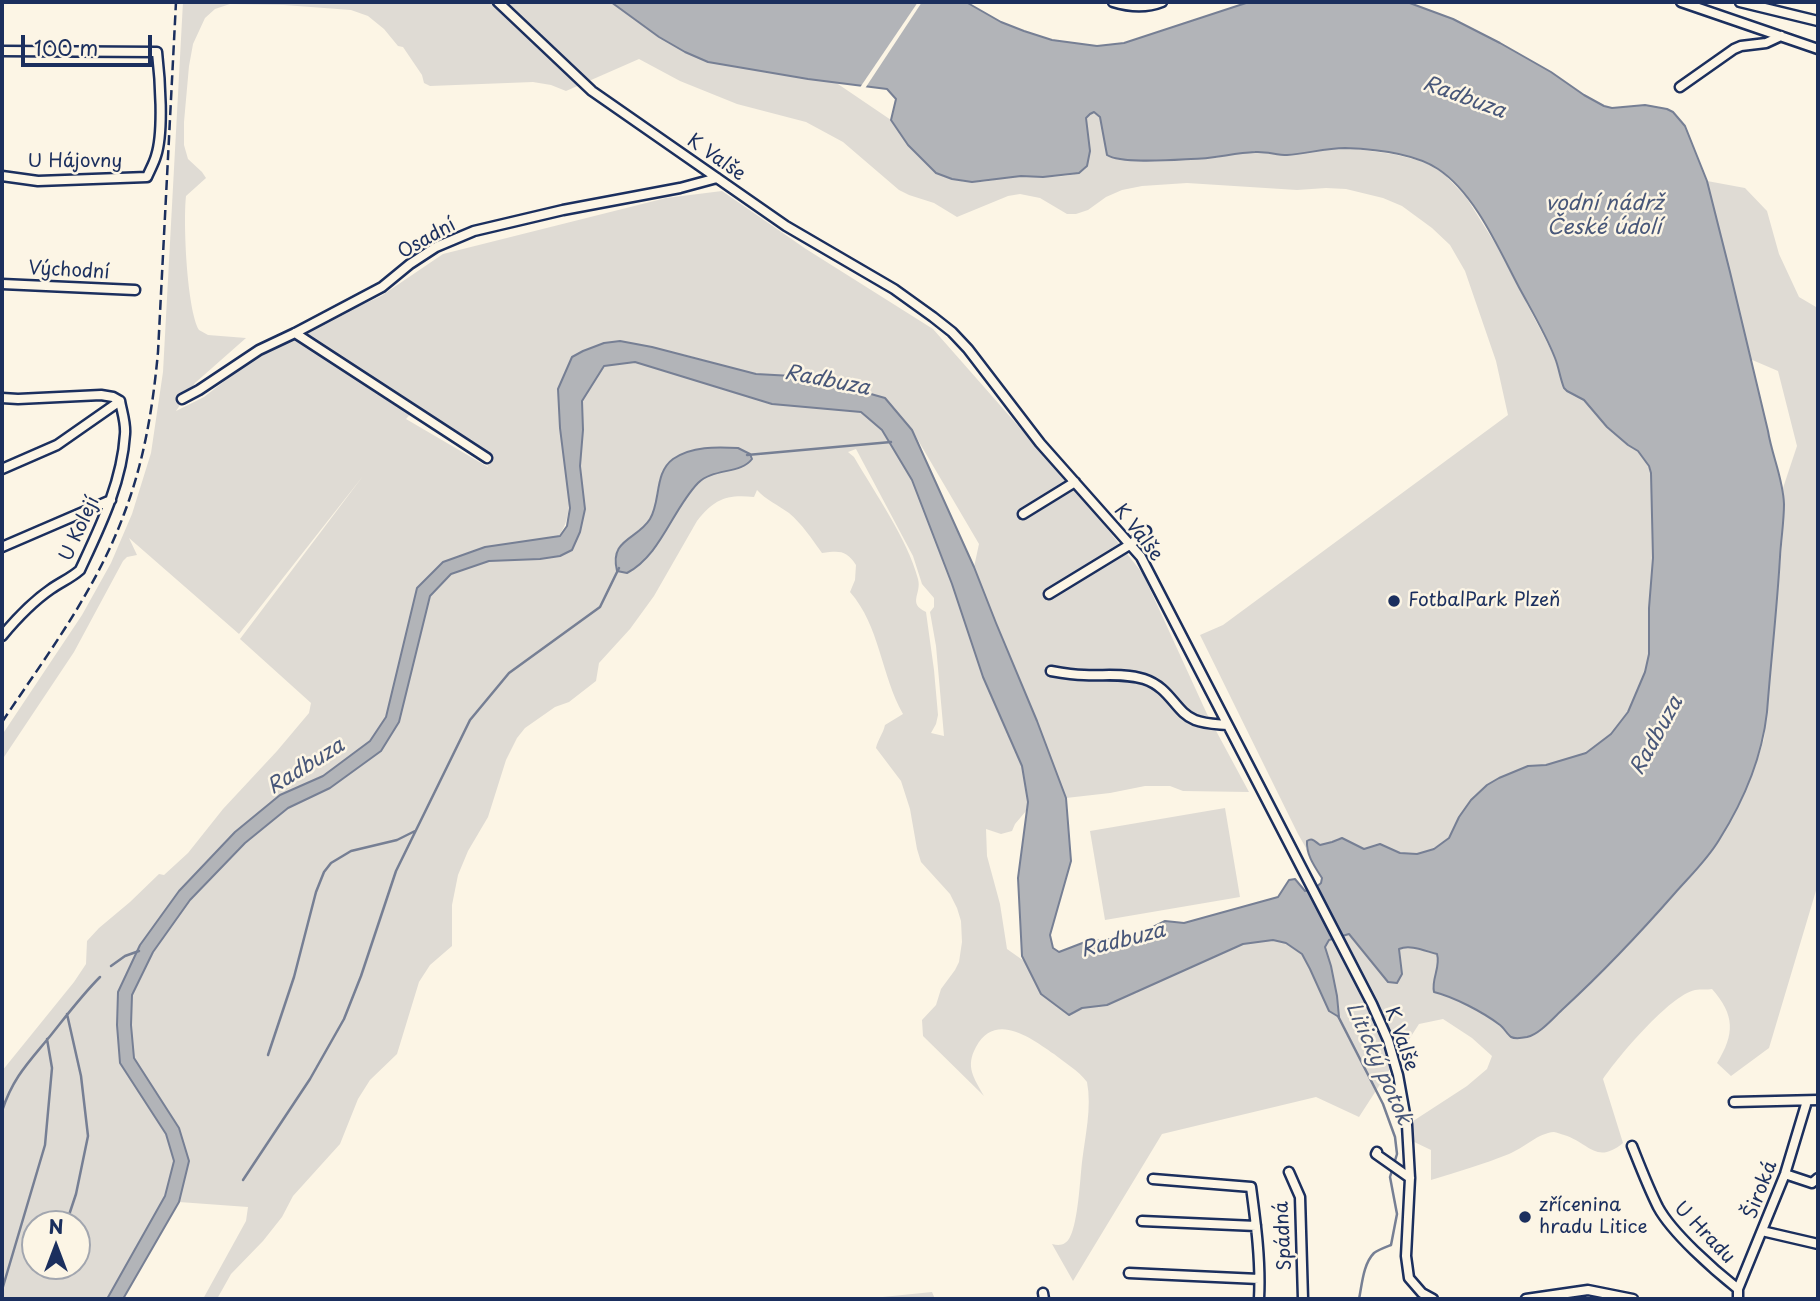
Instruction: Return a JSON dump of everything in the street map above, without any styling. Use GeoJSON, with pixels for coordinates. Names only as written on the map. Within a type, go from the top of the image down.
{"type":"FeatureCollection","features":[{"type":"Feature","properties":{"kind":"street","name":"K Valše"},"geometry":{"type":"LineString","coordinates":[[498,2],[592,91],[786,226],[894,289],[952,332],[1040,443],[1142,556],[1388,1040],[1398,1075],[1407,1125],[1410,1178],[1406,1256],[1409,1278],[1422,1293],[1433,1299]]}},
{"type":"Feature","properties":{"kind":"street"},"geometry":{"type":"LineString","coordinates":[[1113,2],[1146,6],[1162,2]]}},
{"type":"Feature","properties":{"kind":"street"},"geometry":{"type":"LineString","coordinates":[[1681,2],[1818,49]]}},
{"type":"Feature","properties":{"kind":"street"},"geometry":{"type":"LineString","coordinates":[[1740,2],[1818,21]]}},
{"type":"Feature","properties":{"kind":"street"},"geometry":{"type":"LineString","coordinates":[[1680,87],[1734,49],[1766,43],[1781,36]]}},
{"type":"Feature","properties":{"kind":"street","name":"U Hájovny"},"geometry":{"type":"LineString","coordinates":[[2,51],[157,52],[159,70],[159,139],[157,155],[147,177],[38,181],[2,176]]}},
{"type":"Feature","properties":{"kind":"street","name":"Osadní"},"geometry":{"type":"LineString","coordinates":[[182,398],[199,390],[259,350],[382,287],[436,247],[474,231],[717,178]]}},
{"type":"Feature","properties":{"kind":"street","name":"Východní"},"geometry":{"type":"LineString","coordinates":[[2,284],[135,290]]}},
{"type":"Feature","properties":{"kind":"street"},"geometry":{"type":"LineString","coordinates":[[295,333],[487,458]]}},
{"type":"Feature","properties":{"kind":"street"},"geometry":{"type":"LineString","coordinates":[[2,398],[102,395],[120,401],[57,445],[2,469]]}},
{"type":"Feature","properties":{"kind":"street","name":"U Kolejí"},"geometry":{"type":"LineString","coordinates":[[2,636],[27,607],[80,570],[111,500],[118,473],[125,434],[120,401]]}},
{"type":"Feature","properties":{"kind":"street"},"geometry":{"type":"LineString","coordinates":[[1023,514],[1075,482]]}},
{"type":"Feature","properties":{"kind":"street"},"geometry":{"type":"LineString","coordinates":[[2,547],[111,500]]}},
{"type":"Feature","properties":{"kind":"street"},"geometry":{"type":"LineString","coordinates":[[1049,594],[1131,544],[1146,531]]}},
{"type":"Feature","properties":{"kind":"street"},"geometry":{"type":"LineString","coordinates":[[1051,671],[1144,679],[1158,685],[1193,720],[1227,725]]}},
{"type":"Feature","properties":{"kind":"street"},"geometry":{"type":"LineString","coordinates":[[1734,1102],[1818,1100]]}},
{"type":"Feature","properties":{"kind":"street","name":"Široká"},"geometry":{"type":"LineString","coordinates":[[1738,1289],[1785,1174],[1807,1101]]}},
{"type":"Feature","properties":{"kind":"street","name":"U Hradu"},"geometry":{"type":"LineString","coordinates":[[1632,1146],[1659,1208],[1677,1232],[1738,1289],[1738,1299]]}},
{"type":"Feature","properties":{"kind":"street"},"geometry":{"type":"LineString","coordinates":[[1377,1152],[1410,1178]]}},
{"type":"Feature","properties":{"kind":"street","name":"Spádná"},"geometry":{"type":"LineString","coordinates":[[1289,1172],[1300,1197],[1303,1299]]}},
{"type":"Feature","properties":{"kind":"street"},"geometry":{"type":"LineString","coordinates":[[1785,1174],[1812,1182],[1818,1178]]}},
{"type":"Feature","properties":{"kind":"street"},"geometry":{"type":"LineString","coordinates":[[1153,1179],[1251,1187],[1256,1226],[1259,1299]]}},
{"type":"Feature","properties":{"kind":"street"},"geometry":{"type":"LineString","coordinates":[[1142,1221],[1256,1226]]}},
{"type":"Feature","properties":{"kind":"street"},"geometry":{"type":"LineString","coordinates":[[1762,1231],[1818,1244]]}},
{"type":"Feature","properties":{"kind":"street"},"geometry":{"type":"LineString","coordinates":[[1129,1273],[1259,1279]]}},
{"type":"Feature","properties":{"kind":"street"},"geometry":{"type":"LineString","coordinates":[[1526,1299],[1588,1290],[1633,1299]]}},
{"type":"Feature","properties":{"kind":"shaded area"},"geometry":{"type":"Polygon","coordinates":[[[183,2],[611,2],[659,37],[708,62],[835,82],[891,120],[936,173],[958,180],[978,182],[1015,176],[1062,176],[1078,173],[1085,169],[1086,118],[1094,112],[1100,117],[1106,151],[1215,158],[1234,154],[1233,133],[1393,154],[1422,161],[1443,173],[1466,197],[1498,248],[1554,356],[1564,388],[1584,400],[1607,427],[1638,451],[1646,461],[1651,473],[1653,558],[1649,654],[1645,672],[1628,712],[1611,734],[1586,753],[1546,765],[1528,766],[1487,785],[1471,800],[1446,841],[1426,853],[1400,853],[1380,844],[1364,849],[1339,838],[1324,845],[1306,845],[1306,848],[1200,635],[1223,625],[1508,415],[1496,361],[1465,271],[1450,245],[1432,228],[1402,206],[1383,198],[1346,189],[1297,190],[1187,183],[1122,190],[1076,214],[1067,214],[1040,198],[1020,194],[1008,196],[957,217],[934,203],[899,190],[843,142],[806,122],[737,104],[680,81],[639,59],[566,91],[533,82],[430,86],[424,83],[422,75],[403,47],[398,46],[384,29],[368,16],[351,10],[284,5],[230,4],[215,9],[205,18],[193,44],[189,66],[184,145],[188,159],[206,178],[186,196],[187,265],[191,304],[199,330],[208,335],[246,338],[195,383],[176,411],[204,397],[263,351],[381,296],[443,254],[666,198],[722,191],[806,249],[933,329],[1094,512],[1143,574],[1207,714],[1249,792],[1183,791],[1170,786],[1145,786],[1066,798],[974,567],[979,544],[912,430],[885,398],[811,377],[756,374],[682,354],[572,357],[559,410],[569,508],[566,523],[559,536],[485,547],[443,562],[417,588],[386,717],[370,741],[323,776],[280,795],[140,945],[120,1063],[166,1134],[174,1161],[165,1196],[107,1299],[2,1299],[2,1071],[86,964],[87,941],[159,874],[164,875],[188,853],[223,809],[309,713],[311,703],[240,639],[363,476],[239,634],[129,538],[137,555],[127,557],[123,561],[74,652],[2,760],[2,735],[82,615],[111,563],[132,514],[151,453],[163,372],[183,2]],[[414,410],[406,419],[488,467],[414,410]]]}},
{"type":"Feature","properties":{"kind":"shaded area"},"geometry":{"type":"Polygon","coordinates":[[[1707,181],[1745,188],[1767,211],[1779,254],[1799,297],[1816,307],[1818,339],[1818,884],[1769,1048],[1731,1076],[1717,1063],[1729,1034],[1730,1025],[1725,1007],[1712,989],[1695,990],[1672,1003],[1659,1015],[1632,1042],[1603,1079],[1623,1143],[1606,1152],[1599,1152],[1564,1135],[1548,1133],[1509,1154],[1431,1180],[1431,1150],[1408,1139],[1407,1125],[1467,1086],[1487,1069],[1492,1056],[1472,1038],[1443,1019],[1419,1024],[1359,1117],[1316,1097],[1162,1134],[1073,1281],[1052,1244],[1067,1242],[1075,1221],[1088,1112],[1087,1082],[1035,1041],[1003,1029],[984,1036],[971,1061],[972,1072],[984,1096],[923,1036],[922,1020],[936,1005],[941,989],[959,962],[961,921],[950,894],[921,862],[901,781],[876,748],[885,725],[903,714],[868,620],[850,592],[855,580],[856,565],[842,553],[822,553],[794,517],[757,490],[754,497],[729,497],[715,503],[703,514],[654,596],[630,629],[599,663],[596,681],[569,702],[555,707],[525,728],[517,738],[506,760],[488,817],[468,851],[458,875],[452,905],[452,946],[430,965],[419,982],[397,1054],[370,1080],[358,1099],[340,1144],[293,1196],[282,1217],[263,1241],[231,1274],[217,1299],[203,1299],[246,1221],[248,1207],[179,1202],[189,1160],[179,1127],[134,1058],[132,995],[153,952],[190,900],[245,843],[288,808],[330,788],[399,722],[430,596],[451,574],[489,561],[540,559],[585,509],[580,466],[582,401],[604,366],[635,362],[772,404],[861,412],[882,430],[912,480],[952,584],[983,677],[1022,766],[1028,802],[1026,811],[1012,831],[1001,834],[986,829],[987,856],[1000,904],[1007,949],[1024,961],[1041,994],[1082,1008],[1107,1005],[1243,944],[1273,940],[1286,943],[1302,954],[1323,996],[1338,1017],[1337,996],[1325,947],[1329,940],[1349,934],[1388,982],[1402,975],[1398,949],[1412,948],[1437,954],[1434,992],[1463,1003],[1508,1034],[1534,1035],[1621,952],[1707,856],[1739,805],[1764,739],[1782,545],[1783,488],[1797,446],[1778,371],[1750,359],[1707,181]],[[710,448],[689,451],[668,465],[660,481],[650,519],[618,548],[634,569],[653,548],[699,482],[711,474],[752,459],[750,454],[710,448]],[[856,449],[848,452],[854,457],[899,532],[918,579],[916,602],[920,609],[926,612],[938,715],[931,733],[944,736],[936,646],[930,612],[934,607],[934,598],[922,584],[913,556],[856,449]]]}},
{"type":"Feature","properties":{"kind":"shaded area"},"geometry":{"type":"Polygon","coordinates":[[[1225,808],[1240,897],[1105,920],[1090,831],[1225,808]]]}},
{"type":"Feature","properties":{"kind":"shaded area"},"geometry":{"type":"Polygon","coordinates":[[[932,1292],[935,1299],[863,1299],[932,1292]]]}},
{"type":"Feature","properties":{"kind":"water","name":"vodní nádrž České údolí"},"geometry":{"type":"Polygon","coordinates":[[[611,2],[966,2],[1001,22],[1024,31],[1052,40],[1097,46],[1124,43],[1249,2],[1407,2],[1453,19],[1500,43],[1604,106],[1612,108],[1645,105],[1673,112],[1685,126],[1707,181],[1783,494],[1784,517],[1767,712],[1761,746],[1750,779],[1728,825],[1698,868],[1593,980],[1547,1025],[1527,1037],[1511,1037],[1485,1015],[1434,992],[1437,954],[1413,948],[1399,949],[1402,974],[1397,983],[1388,982],[1349,934],[1329,940],[1325,947],[1337,996],[1339,1017],[1329,1011],[1302,954],[1286,943],[1273,940],[1243,944],[1107,1005],[1082,1008],[1069,1015],[1041,994],[1022,956],[1018,878],[1028,802],[1022,766],[983,677],[952,584],[912,480],[882,430],[861,412],[772,404],[635,362],[604,366],[582,401],[580,466],[585,509],[580,532],[572,550],[560,556],[540,559],[489,561],[451,574],[430,596],[399,722],[381,751],[330,788],[288,808],[245,843],[190,900],[153,952],[132,995],[134,1058],[179,1128],[189,1161],[179,1202],[123,1299],[107,1299],[165,1196],[174,1161],[166,1134],[120,1063],[118,992],[140,945],[179,891],[235,832],[280,795],[323,776],[370,741],[386,717],[417,588],[443,562],[485,547],[560,536],[567,526],[570,508],[558,389],[572,357],[583,351],[604,343],[620,341],[756,374],[811,377],[885,398],[912,430],[974,567],[1066,798],[1071,861],[1050,935],[1053,948],[1059,952],[1085,942],[1135,936],[1165,921],[1184,923],[1278,897],[1289,880],[1295,879],[1305,891],[1315,888],[1322,878],[1309,856],[1309,840],[1320,845],[1342,838],[1364,849],[1380,844],[1400,853],[1417,854],[1434,849],[1449,838],[1471,800],[1487,785],[1528,766],[1546,765],[1586,753],[1611,734],[1628,712],[1645,672],[1649,654],[1653,558],[1649,466],[1638,451],[1607,427],[1584,400],[1564,388],[1548,341],[1486,225],[1464,193],[1438,169],[1405,156],[1345,148],[1287,155],[1259,152],[1199,159],[1124,160],[1107,155],[1100,117],[1094,112],[1086,118],[1090,151],[1087,166],[1079,173],[972,182],[952,179],[936,173],[908,145],[891,120],[896,99],[887,89],[708,62],[659,37],[611,2]]]}},
{"type":"Feature","properties":{"kind":"water"},"geometry":{"type":"Polygon","coordinates":[[[738,448],[750,454],[752,459],[741,467],[704,478],[689,494],[649,555],[627,573],[617,571],[617,552],[620,546],[650,519],[656,504],[660,479],[667,465],[680,455],[696,450],[738,448]]]}},
{"type":"Feature","properties":{"kind":"pier"},"geometry":{"type":"Polygon","coordinates":[[[918,2],[922,2],[864,90],[859,89],[918,2]]]}},
{"type":"Feature","properties":{"kind":"waterway"},"geometry":{"type":"LineString","coordinates":[[747,455],[891,442]]}},
{"type":"Feature","properties":{"kind":"waterway"},"geometry":{"type":"LineString","coordinates":[[243,1180],[310,1079],[344,1019],[396,871],[470,720],[509,673],[600,607],[619,568]]}},
{"type":"Feature","properties":{"kind":"waterway"},"geometry":{"type":"LineString","coordinates":[[268,1055],[324,872],[331,863],[351,851],[397,840],[415,831]]}},
{"type":"Feature","properties":{"kind":"waterway"},"geometry":{"type":"LineString","coordinates":[[111,966],[125,956],[139,951]]}},
{"type":"Feature","properties":{"kind":"waterway"},"geometry":{"type":"LineString","coordinates":[[2,1111],[22,1070],[100,977]]}},
{"type":"Feature","properties":{"kind":"waterway"},"geometry":{"type":"LineString","coordinates":[[67,1014],[81,1076],[88,1136],[71,1210]]}},
{"type":"Feature","properties":{"kind":"waterway","name":"Litický potok"},"geometry":{"type":"LineString","coordinates":[[1338,1016],[1383,1104],[1395,1137],[1397,1154],[1390,1177],[1397,1214],[1391,1245],[1376,1252],[1367,1263],[1359,1299]]}},
{"type":"Feature","properties":{"kind":"waterway"},"geometry":{"type":"LineString","coordinates":[[2,1290],[45,1145],[52,1068],[47,1039]]}},
{"type":"Feature","properties":{"kind":"waterway","name":"Litický potok"},"geometry":{"type":"LineString","coordinates":[[1561,1299],[1587,1299]]}},
{"type":"Feature","properties":{"kind":"railway"},"geometry":{"type":"LineString","coordinates":[[2,722],[85,596],[113,542],[142,454],[158,352],[176,2]]}},
{"type":"Feature","properties":{"kind":"place","name":"FotbalPark Plzeň"},"geometry":{"type":"Point","coordinates":[1394,601]}},
{"type":"Feature","properties":{"kind":"place","name":"zřícenina hradu Litice"},"geometry":{"type":"Point","coordinates":[1525,1217]}},
{"type":"Feature","properties":{"kind":"water label","name":"Radbuza"},"geometry":{"type":"Point","coordinates":[1464,98]}},
{"type":"Feature","properties":{"kind":"water label","name":"Radbuza"},"geometry":{"type":"Point","coordinates":[827,381]}},
{"type":"Feature","properties":{"kind":"water label","name":"Radbuza"},"geometry":{"type":"Point","coordinates":[1657,736]}},
{"type":"Feature","properties":{"kind":"water label","name":"Radbuza"},"geometry":{"type":"Point","coordinates":[306,767]}},
{"type":"Feature","properties":{"kind":"water label","name":"Radbuza"},"geometry":{"type":"Point","coordinates":[1123,941]}}]}
